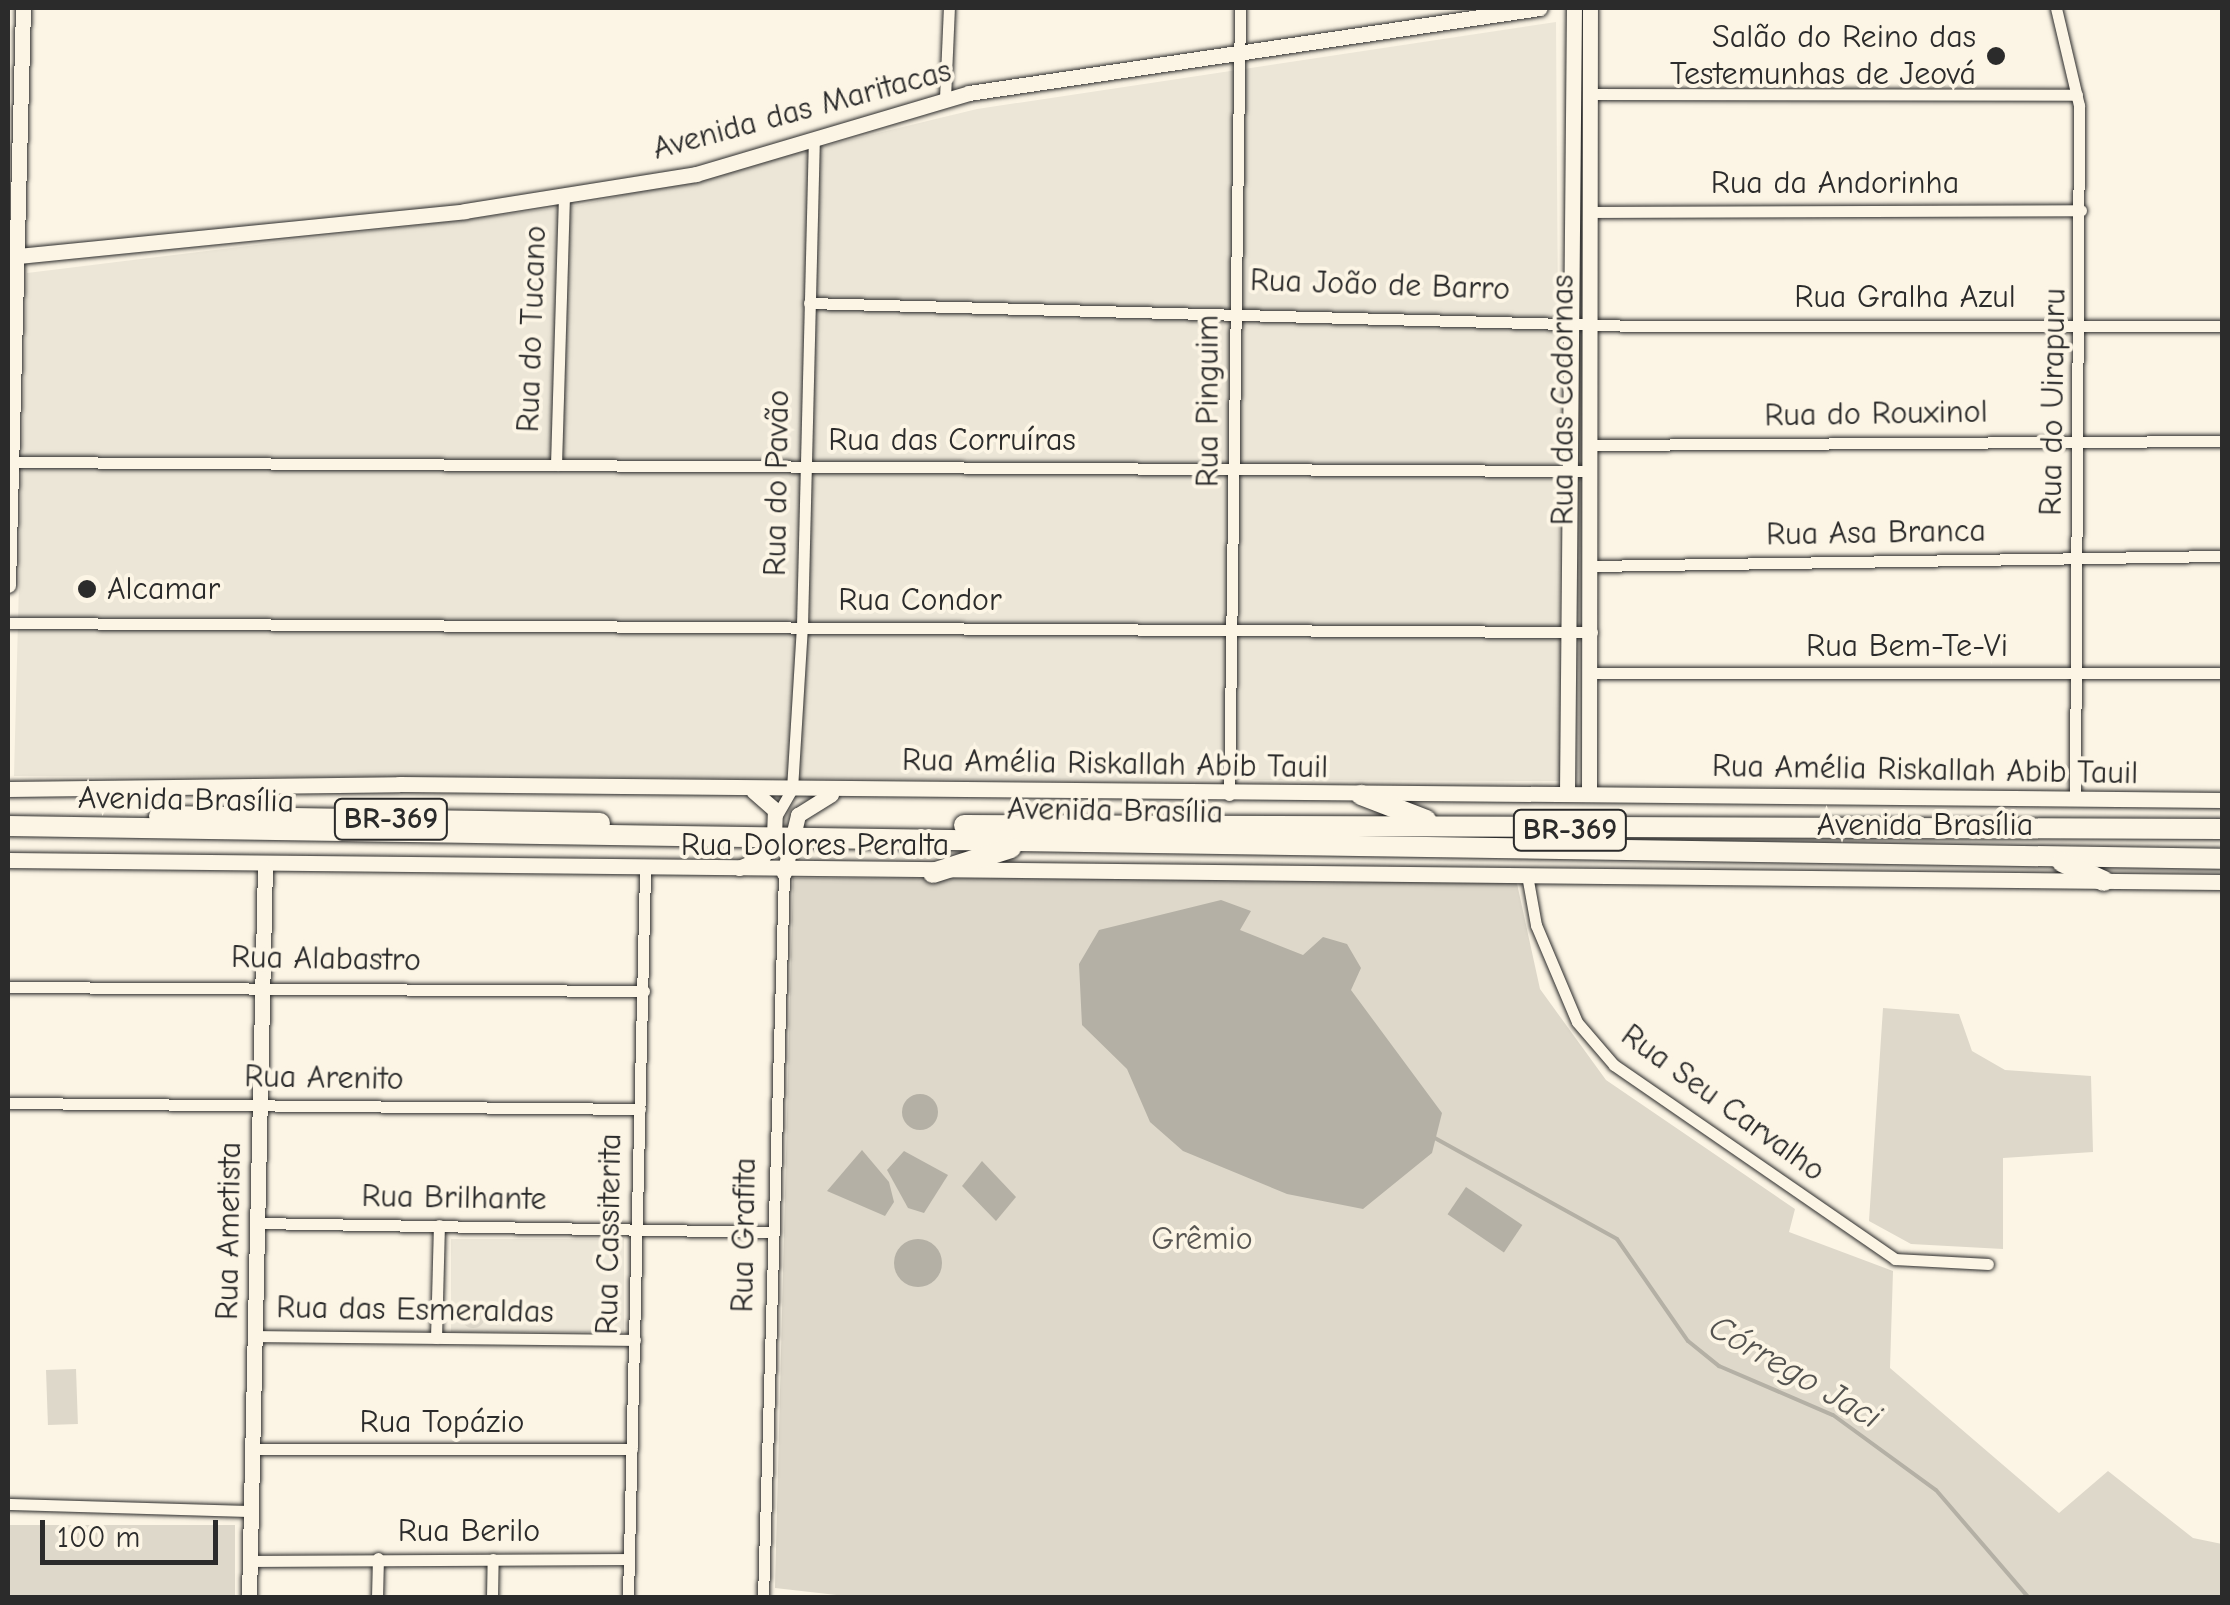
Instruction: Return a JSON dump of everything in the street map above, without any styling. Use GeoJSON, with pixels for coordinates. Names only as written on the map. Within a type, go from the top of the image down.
{"type":"FeatureCollection","features":[{"type":"Feature","properties":{"kind":"highway"},"geometry":{"type":"LineString","coordinates":[[1362,794],[1404,815],[1493,830]]}},
{"type":"Feature","properties":{"kind":"highway","name":"Avenida Brasília"},"geometry":{"type":"LineString","coordinates":[[8,813],[1070,841],[2222,858]]}},
{"type":"Feature","properties":{"kind":"highway","name":"Avenida Brasília"},"geometry":{"type":"LineString","coordinates":[[8,826],[785,831],[2222,829]]}},
{"type":"Feature","properties":{"kind":"highway"},"geometry":{"type":"LineString","coordinates":[[933,874],[988,852],[1070,841]]}},
{"type":"Feature","properties":{"kind":"highway"},"geometry":{"type":"LineString","coordinates":[[2015,854],[2069,863],[2104,881]]}},
{"type":"Feature","properties":{"kind":"street"},"geometry":{"type":"LineString","coordinates":[[8,585],[23,8]]}},
{"type":"Feature","properties":{"kind":"street"},"geometry":{"type":"LineString","coordinates":[[945,98],[950,8]]}},
{"type":"Feature","properties":{"kind":"street","name":"Rua Pinguim"},"geometry":{"type":"LineString","coordinates":[[1229,794],[1240,8]]}},
{"type":"Feature","properties":{"kind":"street","name":"Avenida das Maritacas"},"geometry":{"type":"LineString","coordinates":[[18,256],[564,195],[696,174],[945,98],[1540,8]]}},
{"type":"Feature","properties":{"kind":"street","name":"Rua das Codornas"},"geometry":{"type":"LineString","coordinates":[[1574,8],[1571,175],[1591,446],[1589,792]]}},
{"type":"Feature","properties":{"kind":"street","name":"Rua das Codornas"},"geometry":{"type":"LineString","coordinates":[[1568,792],[1570,423],[1590,212],[1590,8]]}},
{"type":"Feature","properties":{"kind":"street","name":"Rua do Uirapuru"},"geometry":{"type":"LineString","coordinates":[[2056,8],[2077,95],[2081,210],[2075,800]]}},
{"type":"Feature","properties":{"kind":"street"},"geometry":{"type":"LineString","coordinates":[[1592,94],[2077,95]]}},
{"type":"Feature","properties":{"kind":"street","name":"Rua do Pavão"},"geometry":{"type":"LineString","coordinates":[[785,831],[792,789],[802,626],[814,138]]}},
{"type":"Feature","properties":{"kind":"street"},"geometry":{"type":"LineString","coordinates":[[1571,175],[1591,175]]}},
{"type":"Feature","properties":{"kind":"street","name":"Rua do Tucano"},"geometry":{"type":"LineString","coordinates":[[556,465],[564,195]]}},
{"type":"Feature","properties":{"kind":"street","name":"Rua da Andorinha"},"geometry":{"type":"LineString","coordinates":[[1590,212],[2081,210]]}},
{"type":"Feature","properties":{"kind":"street","name":"Rua João de Barro"},"geometry":{"type":"LineString","coordinates":[[809,303],[1236,308],[1580,319]]}},
{"type":"Feature","properties":{"kind":"street","name":"Rua Gralha Azul"},"geometry":{"type":"LineString","coordinates":[[1580,319],[2222,326]]}},
{"type":"Feature","properties":{"kind":"street"},"geometry":{"type":"LineString","coordinates":[[1570,423],[1590,422]]}},
{"type":"Feature","properties":{"kind":"street","name":"Rua do Rouxinol"},"geometry":{"type":"LineString","coordinates":[[1591,446],[2080,439],[2222,441]]}},
{"type":"Feature","properties":{"kind":"street","name":"Rua das Corruíras"},"geometry":{"type":"LineString","coordinates":[[10,462],[1591,471]]}},
{"type":"Feature","properties":{"kind":"street","name":"Rua Asa Branca"},"geometry":{"type":"LineString","coordinates":[[1591,566],[2222,556]]}},
{"type":"Feature","properties":{"kind":"street","name":"Rua Condor"},"geometry":{"type":"LineString","coordinates":[[8,623],[1592,632]]}},
{"type":"Feature","properties":{"kind":"street","name":"Rua Bem-Te-Vi"},"geometry":{"type":"LineString","coordinates":[[1592,673],[2222,674]]}},
{"type":"Feature","properties":{"kind":"street","name":"Rua Amélia Riskallah Abib Tauil"},"geometry":{"type":"LineString","coordinates":[[8,789],[1589,792],[2222,800]]}},
{"type":"Feature","properties":{"kind":"street"},"geometry":{"type":"LineString","coordinates":[[750,790],[827,872]]}},
{"type":"Feature","properties":{"kind":"street"},"geometry":{"type":"LineString","coordinates":[[720,872],[762,858],[811,800],[850,790]]}},
{"type":"Feature","properties":{"kind":"street"},"geometry":{"type":"LineString","coordinates":[[784,874],[785,831]]}},
{"type":"Feature","properties":{"kind":"street","name":"Rua Dolores Peralta"},"geometry":{"type":"LineString","coordinates":[[8,860],[784,874],[1527,875],[2222,882]]}},
{"type":"Feature","properties":{"kind":"street","name":"Rua Ametista"},"geometry":{"type":"LineString","coordinates":[[249,1598],[265,866]]}},
{"type":"Feature","properties":{"kind":"street","name":"Rua Cassiterita"},"geometry":{"type":"LineString","coordinates":[[628,1598],[645,871]]}},
{"type":"Feature","properties":{"kind":"street","name":"Rua Grafita"},"geometry":{"type":"LineString","coordinates":[[762,1598],[784,874]]}},
{"type":"Feature","properties":{"kind":"street","name":"Rua Seu Carvalho"},"geometry":{"type":"LineString","coordinates":[[1527,875],[1536,925],[1577,1022],[1614,1066],[1895,1259],[1988,1264]]}},
{"type":"Feature","properties":{"kind":"street","name":"Rua Alabastro"},"geometry":{"type":"LineString","coordinates":[[8,987],[261,985],[644,991]]}},
{"type":"Feature","properties":{"kind":"street","name":"Rua Arenito"},"geometry":{"type":"LineString","coordinates":[[8,1103],[640,1109]]}},
{"type":"Feature","properties":{"kind":"street","name":"Rua Brilhante"},"geometry":{"type":"LineString","coordinates":[[256,1223],[772,1232]]}},
{"type":"Feature","properties":{"kind":"street"},"geometry":{"type":"LineString","coordinates":[[436,1338],[438,1225]]}},
{"type":"Feature","properties":{"kind":"street","name":"Rua das Esmeraldas"},"geometry":{"type":"LineString","coordinates":[[254,1336],[635,1340]]}},
{"type":"Feature","properties":{"kind":"street","name":"Rua Topázio"},"geometry":{"type":"LineString","coordinates":[[252,1449],[632,1449]]}},
{"type":"Feature","properties":{"kind":"street"},"geometry":{"type":"LineString","coordinates":[[8,1504],[251,1511]]}},
{"type":"Feature","properties":{"kind":"street"},"geometry":{"type":"LineString","coordinates":[[377,1598],[378,1558]]}},
{"type":"Feature","properties":{"kind":"street"},"geometry":{"type":"LineString","coordinates":[[492,1598],[493,1559]]}},
{"type":"Feature","properties":{"kind":"street","name":"Rua Berilo"},"geometry":{"type":"LineString","coordinates":[[250,1561],[629,1560]]}},
{"type":"Feature","properties":{"kind":"shaded area"},"geometry":{"type":"Polygon","coordinates":[[[1556,22],[1561,781],[14,776],[27,273],[581,205],[977,109],[1556,22]]]}},
{"type":"Feature","properties":{"kind":"shaded area"},"geometry":{"type":"Polygon","coordinates":[[[1221,900],[1251,911],[1240,930],[1303,955],[1323,937],[1347,944],[1361,968],[1351,990],[1442,1113],[1432,1153],[1363,1209],[1287,1194],[1183,1151],[1150,1122],[1127,1069],[1082,1025],[1079,964],[1099,930],[1221,900]]]}},
{"type":"Feature","properties":{"kind":"shaded area"},"geometry":{"type":"Polygon","coordinates":[[[920,1094],[933,1099],[938,1112],[933,1125],[920,1130],[907,1125],[902,1112],[907,1099],[920,1094]]]}},
{"type":"Feature","properties":{"kind":"shaded area"},"geometry":{"type":"Polygon","coordinates":[[[862,1150],[889,1182],[894,1202],[885,1216],[827,1191],[862,1150]]]}},
{"type":"Feature","properties":{"kind":"shaded area"},"geometry":{"type":"Polygon","coordinates":[[[904,1151],[948,1175],[924,1213],[908,1208],[887,1170],[904,1151]]]}},
{"type":"Feature","properties":{"kind":"shaded area"},"geometry":{"type":"Polygon","coordinates":[[[982,1161],[1016,1197],[996,1221],[962,1186],[982,1161]]]}},
{"type":"Feature","properties":{"kind":"shaded area"},"geometry":{"type":"Polygon","coordinates":[[[1466,1187],[1522,1225],[1504,1252],[1448,1214],[1466,1187]]]}},
{"type":"Feature","properties":{"kind":"shaded area"},"geometry":{"type":"Polygon","coordinates":[[[451,1239],[624,1239],[624,1332],[451,1332],[451,1239]]]}},
{"type":"Feature","properties":{"kind":"shaded area"},"geometry":{"type":"Polygon","coordinates":[[[918,1239],[935,1246],[942,1263],[935,1280],[918,1287],[901,1280],[894,1263],[901,1246],[918,1239]]]}},
{"type":"Feature","properties":{"kind":"green space","name":"Grêmio"},"geometry":{"type":"Polygon","coordinates":[[[793,878],[1516,879],[1540,989],[1606,1080],[1795,1209],[1789,1232],[1893,1271],[1890,1368],[2059,1513],[2108,1471],[2193,1538],[2222,1544],[2222,1598],[863,1598],[775,1588],[793,878]]]}},
{"type":"Feature","properties":{"kind":"green space"},"geometry":{"type":"Polygon","coordinates":[[[1883,1008],[1959,1014],[1972,1051],[2005,1070],[2091,1076],[2093,1152],[2003,1158],[2003,1249],[1911,1244],[1869,1221],[1883,1008]]]}},
{"type":"Feature","properties":{"kind":"green space"},"geometry":{"type":"Polygon","coordinates":[[[473,1304],[482,1307],[482,1325],[473,1328],[464,1325],[461,1316],[464,1307],[473,1304]]]}},
{"type":"Feature","properties":{"kind":"green space"},"geometry":{"type":"Polygon","coordinates":[[[76,1369],[78,1424],[48,1425],[46,1370],[76,1369]]]}},
{"type":"Feature","properties":{"kind":"green space"},"geometry":{"type":"Polygon","coordinates":[[[8,1525],[235,1525],[235,1597],[8,1597],[8,1525]]]}},
{"type":"Feature","properties":{"kind":"waterway","name":"Córrego Jaci"},"geometry":{"type":"LineString","coordinates":[[1433,1137],[1617,1239],[1688,1341],[1719,1366],[1833,1415],[1936,1490],[2029,1598]]}},
{"type":"Feature","properties":{"kind":"place","name":"Salão do Reino das Testemunhas de Jeová"},"geometry":{"type":"Point","coordinates":[1996,56]}},
{"type":"Feature","properties":{"kind":"place","name":"Alcamar"},"geometry":{"type":"Point","coordinates":[87,589]}}]}
